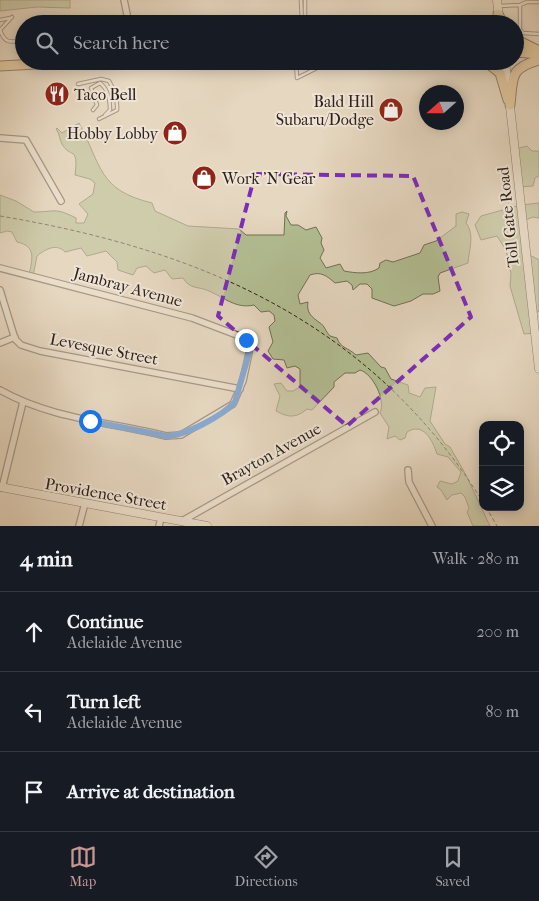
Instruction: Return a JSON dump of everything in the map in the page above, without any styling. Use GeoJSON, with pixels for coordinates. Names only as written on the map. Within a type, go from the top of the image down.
{"type":"FeatureCollection","features":[{"type":"Feature","properties":{"kind":"main road"},"geometry":{"type":"LineString","coordinates":[[524,44],[539,52]]}},
{"type":"Feature","properties":{"kind":"main road"},"geometry":{"type":"LineString","coordinates":[[524,52],[539,52]]}},
{"type":"Feature","properties":{"kind":"main road"},"geometry":{"type":"LineString","coordinates":[[524,64],[539,60]]}},
{"type":"Feature","properties":{"kind":"main road"},"geometry":{"type":"LineString","coordinates":[[0,66],[15,65]]}},
{"type":"Feature","properties":{"kind":"main road"},"geometry":{"type":"LineString","coordinates":[[496,70],[500,73],[510,105]]}},
{"type":"Feature","properties":{"kind":"main road","name":"Toll Gate Road"},"geometry":{"type":"LineString","coordinates":[[506,70],[539,369]]}},
{"type":"Feature","properties":{"kind":"main road"},"geometry":{"type":"LineString","coordinates":[[510,105],[511,84],[516,70]]}},
{"type":"Feature","properties":{"kind":"main road","name":"Providence Street"},"geometry":{"type":"LineString","coordinates":[[1,488],[84,503],[160,522],[182,521],[207,526]]}},
{"type":"Feature","properties":{"kind":"street"},"geometry":{"type":"LineString","coordinates":[[124,0],[127,15]]}},
{"type":"Feature","properties":{"kind":"street"},"geometry":{"type":"LineString","coordinates":[[0,138],[26,140],[61,200]]}},
{"type":"Feature","properties":{"kind":"street","name":"Jambray Avenue"},"geometry":{"type":"LineString","coordinates":[[0,268],[192,318],[240,336],[246,340],[249,349],[240,389]]}},
{"type":"Feature","properties":{"kind":"street"},"geometry":{"type":"LineString","coordinates":[[0,290],[15,337],[0,342]]}},
{"type":"Feature","properties":{"kind":"street","name":"Levesque Street"},"geometry":{"type":"LineString","coordinates":[[15,337],[21,345],[40,351],[240,389]]}},
{"type":"Feature","properties":{"kind":"street"},"geometry":{"type":"LineString","coordinates":[[0,390],[23,402],[51,412],[173,436],[187,432],[229,408],[235,402],[240,389]]}},
{"type":"Feature","properties":{"kind":"street"},"geometry":{"type":"LineString","coordinates":[[1,488],[23,402]]}},
{"type":"Feature","properties":{"kind":"street","name":"Brayton Avenue"},"geometry":{"type":"LineString","coordinates":[[182,521],[375,412]]}},
{"type":"Feature","properties":{"kind":"street"},"geometry":{"type":"LineString","coordinates":[[408,470],[409,482],[432,526]]}},
{"type":"Feature","properties":{"kind":"street"},"geometry":{"type":"LineString","coordinates":[[79,526],[84,503]]}},
{"type":"Feature","properties":{"kind":"lane"},"geometry":{"type":"LineString","coordinates":[[301,0],[303,15]]}},
{"type":"Feature","properties":{"kind":"lane"},"geometry":{"type":"LineString","coordinates":[[304,15],[305,0]]}},
{"type":"Feature","properties":{"kind":"lane"},"geometry":{"type":"LineString","coordinates":[[497,7],[539,2]]}},
{"type":"Feature","properties":{"kind":"lane"},"geometry":{"type":"LineString","coordinates":[[520,5],[520,15]]}},
{"type":"Feature","properties":{"kind":"lane"},"geometry":{"type":"LineString","coordinates":[[0,20],[12,17],[0,30],[4,40],[8,43],[15,42]]}},
{"type":"Feature","properties":{"kind":"lane"},"geometry":{"type":"LineString","coordinates":[[524,33],[539,34]]}},
{"type":"Feature","properties":{"kind":"lane"},"geometry":{"type":"LineString","coordinates":[[297,70],[297,78],[313,70]]}},
{"type":"Feature","properties":{"kind":"lane"},"geometry":{"type":"LineString","coordinates":[[78,84],[101,79],[109,81],[114,89],[118,101],[117,110],[98,120]]}},
{"type":"Feature","properties":{"kind":"lane"},"geometry":{"type":"LineString","coordinates":[[93,110],[97,105],[91,88],[100,83],[105,87],[110,104],[110,110],[105,115]]}},
{"type":"Feature","properties":{"kind":"path"},"geometry":{"type":"LineString","coordinates":[[0,216],[70,230],[161,253],[232,281],[279,306],[334,342],[389,386],[444,445],[479,496]]}},
{"type":"Feature","properties":{"kind":"path"},"geometry":{"type":"LineString","coordinates":[[488,511],[497,526]]}},
{"type":"Feature","properties":{"kind":"highlighted area"},"geometry":{"type":"Polygon","coordinates":[[[255,174],[413,176],[471,317],[347,426],[218,316],[255,174]]]}},
{"type":"Feature","properties":{"kind":"green space"},"geometry":{"type":"Polygon","coordinates":[[[0,0],[70,0],[70,8],[37,7],[0,11],[0,0]]]}},
{"type":"Feature","properties":{"kind":"green space"},"geometry":{"type":"Polygon","coordinates":[[[79,123],[98,164],[111,183],[134,198],[152,203],[155,211],[188,226],[239,229],[246,235],[284,235],[285,213],[287,211],[286,216],[291,225],[298,225],[306,230],[316,227],[322,238],[321,243],[324,250],[320,258],[326,268],[340,264],[344,271],[371,272],[379,268],[380,263],[386,260],[393,262],[420,253],[424,245],[436,241],[456,226],[456,214],[462,212],[469,214],[466,223],[471,237],[468,263],[440,273],[438,277],[440,291],[433,294],[423,294],[411,301],[394,306],[372,298],[372,289],[367,284],[360,284],[353,290],[352,285],[347,281],[335,283],[326,276],[317,274],[310,275],[298,295],[300,304],[308,302],[310,314],[323,325],[330,336],[337,338],[342,346],[356,355],[368,353],[381,367],[385,368],[391,379],[408,385],[409,393],[420,397],[425,388],[436,387],[430,421],[445,444],[450,447],[466,475],[479,503],[479,511],[483,511],[490,526],[473,526],[467,512],[469,508],[465,497],[461,493],[452,495],[447,500],[437,487],[440,481],[452,484],[458,481],[461,472],[448,457],[437,454],[430,438],[426,434],[418,429],[413,429],[407,432],[405,438],[400,440],[395,436],[387,439],[389,427],[380,413],[380,395],[374,382],[365,372],[360,370],[355,373],[345,373],[334,382],[334,387],[312,410],[307,409],[292,416],[276,411],[280,396],[274,384],[281,383],[287,391],[293,391],[300,387],[300,369],[295,366],[287,368],[284,360],[273,359],[268,351],[273,342],[269,327],[275,321],[274,315],[269,311],[261,312],[254,305],[236,304],[205,289],[192,286],[183,278],[172,279],[165,270],[154,273],[146,266],[137,268],[133,275],[118,270],[117,262],[106,251],[87,256],[81,248],[65,252],[55,247],[51,248],[37,256],[33,276],[29,275],[32,254],[28,247],[17,242],[12,232],[0,233],[0,195],[16,201],[34,212],[59,211],[76,218],[76,223],[84,223],[88,214],[79,204],[93,194],[95,183],[90,179],[75,175],[75,156],[65,148],[56,129],[62,133],[79,123]]]}},
{"type":"Feature","properties":{"kind":"green space"},"geometry":{"type":"Polygon","coordinates":[[[527,146],[532,151],[539,151],[539,176],[535,178],[533,186],[518,187],[515,149],[527,146]]]}},
{"type":"Feature","properties":{"kind":"green space"},"geometry":{"type":"Polygon","coordinates":[[[539,203],[539,218],[533,217],[523,221],[526,253],[539,260],[539,312],[534,311],[536,333],[524,334],[510,286],[511,274],[506,250],[497,236],[481,240],[475,225],[481,216],[521,205],[539,203]]]}},
{"type":"Feature","properties":{"kind":"place","name":"Taco Bell"},"geometry":{"type":"Point","coordinates":[57,94]}},
{"type":"Feature","properties":{"kind":"place","name":"Bald Hill Subaru/Dodge"},"geometry":{"type":"Point","coordinates":[391,110]}},
{"type":"Feature","properties":{"kind":"place","name":"Hobby Lobby"},"geometry":{"type":"Point","coordinates":[175,133]}},
{"type":"Feature","properties":{"kind":"place","name":"Work 'N Gear"},"geometry":{"type":"Point","coordinates":[204,178]}},
{"type":"Feature","properties":{"kind":"route"},"geometry":{"type":"LineString","coordinates":[[90,421],[166,436],[178,436],[187,432],[229,408],[235,402],[249,353],[249,344],[246,340]]}}]}
